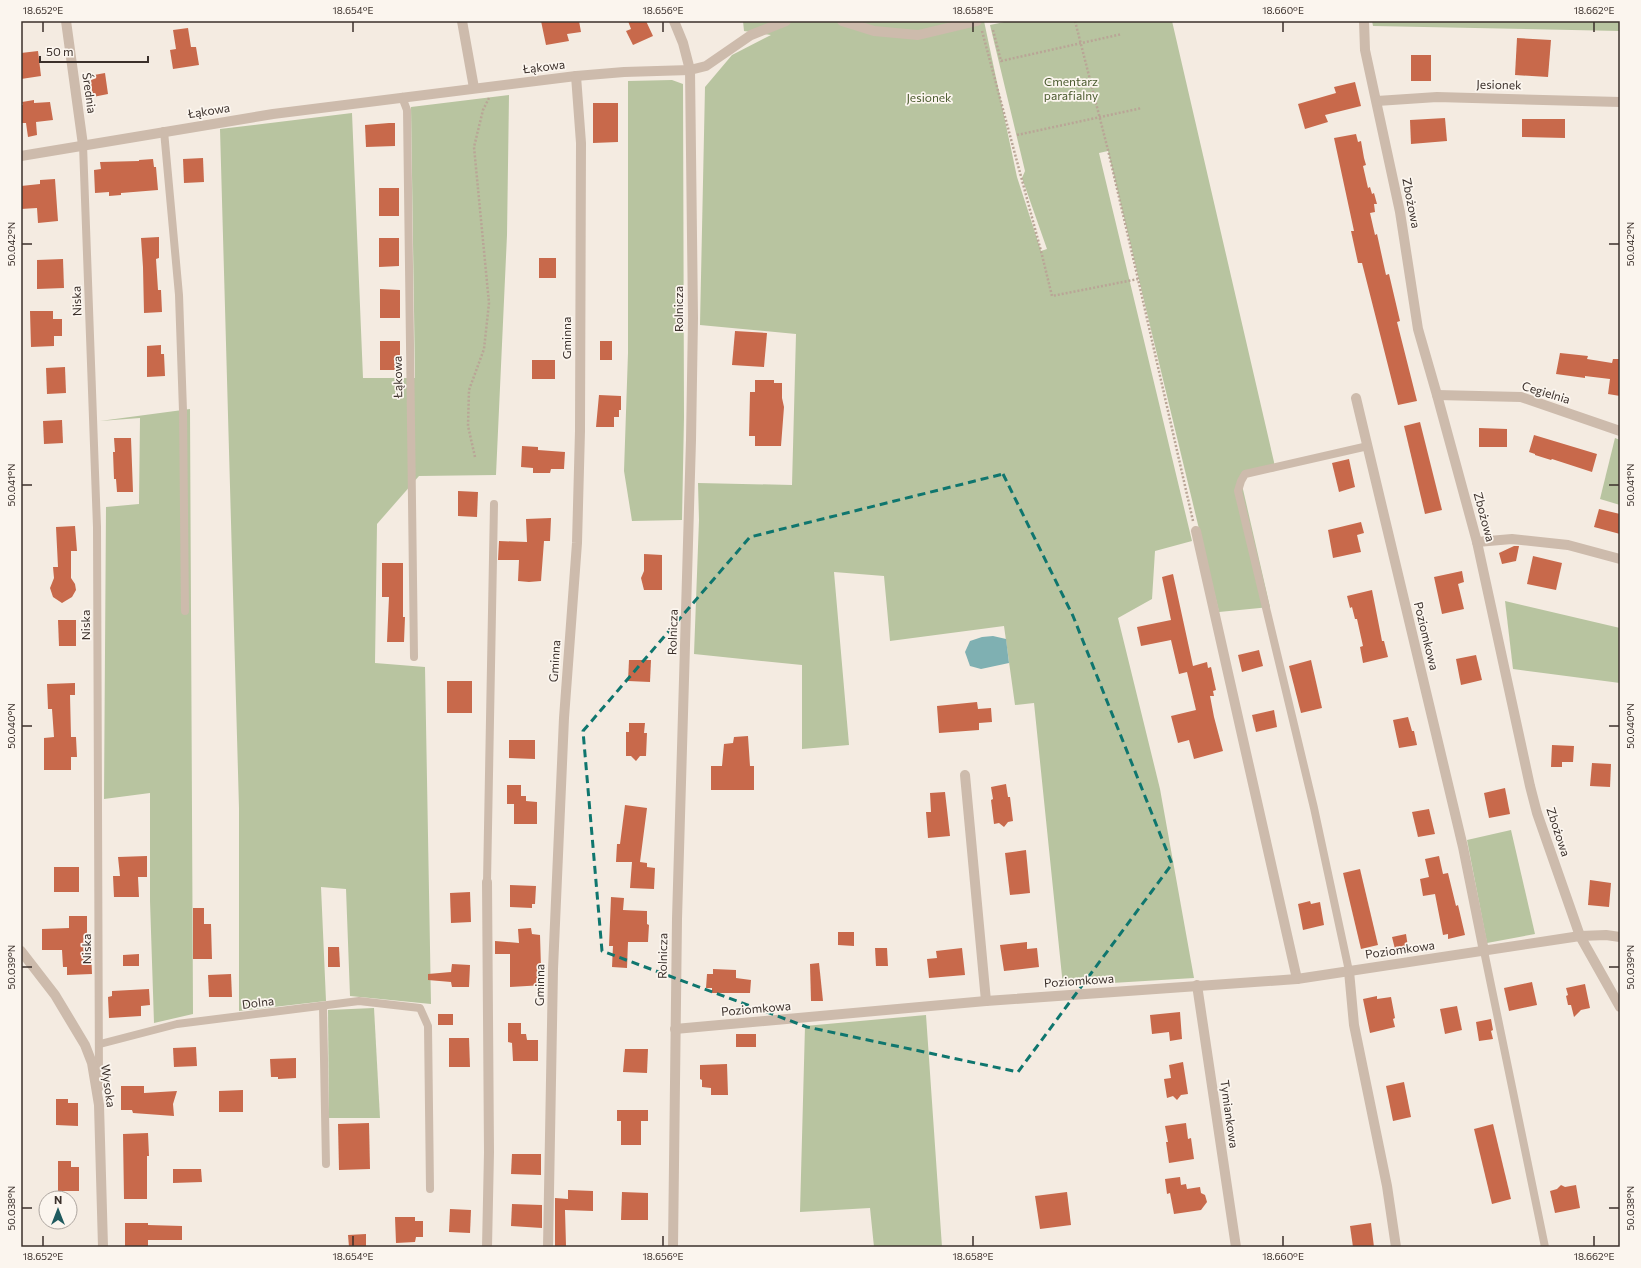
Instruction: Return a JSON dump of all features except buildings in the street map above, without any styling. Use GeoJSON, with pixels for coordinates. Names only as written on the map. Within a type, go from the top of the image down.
{"type":"FeatureCollection","features":[{"type":"Feature","properties":{"kind":"street","name":"Średnia"},"geometry":{"type":"LineString","coordinates":[[66,21],[82,145]]}},
{"type":"Feature","properties":{"kind":"street"},"geometry":{"type":"LineString","coordinates":[[462,21],[474,88]]}},
{"type":"Feature","properties":{"kind":"street","name":"Rolnicza"},"geometry":{"type":"LineString","coordinates":[[673,1247],[675,1029],[691,440],[692,310],[690,70],[683,43],[674,21]]}},
{"type":"Feature","properties":{"kind":"street"},"geometry":{"type":"LineString","coordinates":[[690,70],[706,66],[751,35],[786,21]]}},
{"type":"Feature","properties":{"kind":"street"},"geometry":{"type":"LineString","coordinates":[[842,21],[874,31],[918,35],[979,24]]}},
{"type":"Feature","properties":{"kind":"street","name":"Zbożowa"},"geometry":{"type":"LineString","coordinates":[[1364,21],[1365,50],[1400,212],[1418,329],[1438,395],[1478,542],[1537,813],[1580,936],[1620,1007]]}},
{"type":"Feature","properties":{"kind":"street","name":"Łąkowa"},"geometry":{"type":"LineString","coordinates":[[21,156],[272,114],[402,97],[576,76],[624,72],[690,70]]}},
{"type":"Feature","properties":{"kind":"street","name":"Gminna"},"geometry":{"type":"LineString","coordinates":[[548,1247],[553,969],[564,718],[577,543],[580,431],[581,143],[576,76]]}},
{"type":"Feature","properties":{"kind":"street","name":"Jesionek"},"geometry":{"type":"LineString","coordinates":[[1376,100],[1438,97],[1620,102]]}},
{"type":"Feature","properties":{"kind":"street","name":"Cegielnia"},"geometry":{"type":"LineString","coordinates":[[1438,395],[1521,397],[1620,431]]}},
{"type":"Feature","properties":{"kind":"street","name":"Poziomkowa"},"geometry":{"type":"LineString","coordinates":[[1356,398],[1463,847],[1484,951]]}},
{"type":"Feature","properties":{"kind":"street"},"geometry":{"type":"LineString","coordinates":[[1196,531],[1297,979]]}},
{"type":"Feature","properties":{"kind":"street"},"geometry":{"type":"LineString","coordinates":[[1478,542],[1512,539],[1568,545],[1620,559]]}},
{"type":"Feature","properties":{"kind":"street"},"geometry":{"type":"LineString","coordinates":[[965,775],[986,1000]]}},
{"type":"Feature","properties":{"kind":"street"},"geometry":{"type":"LineString","coordinates":[[487,882],[489,1152],[487,1247]]}},
{"type":"Feature","properties":{"kind":"street","name":"Poziomkowa"},"geometry":{"type":"LineString","coordinates":[[675,1029],[986,1000],[1297,979],[1580,936],[1606,934],[1620,937]]}},
{"type":"Feature","properties":{"kind":"street","name":"Wysoka"},"geometry":{"type":"LineString","coordinates":[[21,951],[55,995],[85,1045],[92,1063],[99,1104],[103,1247]]}},
{"type":"Feature","properties":{"kind":"street"},"geometry":{"type":"LineString","coordinates":[[1349,971],[1354,1025],[1387,1186],[1396,1247]]}},
{"type":"Feature","properties":{"kind":"street","name":"Tymiankowa"},"geometry":{"type":"LineString","coordinates":[[1197,985],[1236,1247]]}},
{"type":"Feature","properties":{"kind":"lane","name":"Łąkowa"},"geometry":{"type":"LineString","coordinates":[[402,97],[407,110],[414,657]]}},
{"type":"Feature","properties":{"kind":"lane"},"geometry":{"type":"LineString","coordinates":[[164,131],[180,295],[185,611]]}},
{"type":"Feature","properties":{"kind":"lane","name":"Niska"},"geometry":{"type":"LineString","coordinates":[[82,145],[97,527],[100,1044],[99,1104]]}},
{"type":"Feature","properties":{"kind":"lane"},"geometry":{"type":"LineString","coordinates":[[1349,971],[1314,808],[1238,491],[1244,474],[1368,446]]}},
{"type":"Feature","properties":{"kind":"lane"},"geometry":{"type":"LineString","coordinates":[[487,882],[494,504]]}},
{"type":"Feature","properties":{"kind":"lane"},"geometry":{"type":"LineString","coordinates":[[1484,951],[1545,1247]]}},
{"type":"Feature","properties":{"kind":"lane","name":"Dolna"},"geometry":{"type":"LineString","coordinates":[[100,1044],[177,1024],[359,1001],[420,1008],[428,1026],[430,1189]]}},
{"type":"Feature","properties":{"kind":"lane"},"geometry":{"type":"LineString","coordinates":[[323,1006],[326,1164]]}},
{"type":"Feature","properties":{"kind":"path"},"geometry":{"type":"LineString","coordinates":[[1075,21],[1108,150],[1196,531]]}},
{"type":"Feature","properties":{"kind":"path"},"geometry":{"type":"LineString","coordinates":[[979,24],[1052,296],[1138,280]]}},
{"type":"Feature","properties":{"kind":"path"},"geometry":{"type":"LineString","coordinates":[[993,30],[1002,61],[1122,34]]}},
{"type":"Feature","properties":{"kind":"path"},"geometry":{"type":"LineString","coordinates":[[475,457],[468,426],[469,390],[484,349],[489,303],[474,147],[483,110],[495,86]]}},
{"type":"Feature","properties":{"kind":"path"},"geometry":{"type":"LineString","coordinates":[[1016,135],[1142,108]]}},
{"type":"Feature","properties":{"kind":"highlighted area"},"geometry":{"type":"Polygon","coordinates":[[[1003,474],[1073,616],[1172,864],[1018,1072],[807,1027],[602,951],[583,731],[750,537],[1003,474]]]}},
{"type":"Feature","properties":{"kind":"green space","name":"Cmentarz parafialny"},"geometry":{"type":"Polygon","coordinates":[[[743,21],[984,21],[1017,177],[1041,251],[1047,249],[1022,178],[1025,171],[990,25],[1009,21],[1172,21],[1275,471],[1247,475],[1242,485],[1270,607],[1219,612],[1108,151],[1099,153],[1192,541],[1155,551],[1152,599],[1118,618],[1160,789],[1194,978],[1063,986],[1034,703],[1015,705],[1004,626],[890,641],[884,576],[834,572],[849,745],[802,749],[802,665],[694,654],[699,520],[698,483],[792,485],[796,334],[700,325],[705,87],[732,55],[771,35],[744,31],[743,21]]]}},
{"type":"Feature","properties":{"kind":"green space"},"geometry":{"type":"Polygon","coordinates":[[[1372,21],[1620,21],[1620,31],[1373,26],[1372,21]]]}},
{"type":"Feature","properties":{"kind":"green space"},"geometry":{"type":"Polygon","coordinates":[[[672,80],[683,84],[684,417],[682,520],[632,521],[624,471],[628,353],[628,81],[672,80]]]}},
{"type":"Feature","properties":{"kind":"green space"},"geometry":{"type":"Polygon","coordinates":[[[509,95],[507,235],[496,475],[419,476],[377,524],[375,663],[425,667],[431,1004],[350,996],[346,889],[321,887],[326,1001],[239,1011],[239,808],[220,129],[352,113],[363,378],[415,378],[411,107],[509,95]]]}},
{"type":"Feature","properties":{"kind":"green space"},"geometry":{"type":"Polygon","coordinates":[[[190,409],[193,1014],[154,1023],[150,901],[150,793],[104,799],[106,507],[139,504],[140,418],[100,421],[190,409]]]}},
{"type":"Feature","properties":{"kind":"green space"},"geometry":{"type":"Polygon","coordinates":[[[1615,438],[1620,440],[1620,505],[1600,499],[1615,438]]]}},
{"type":"Feature","properties":{"kind":"green space"},"geometry":{"type":"Polygon","coordinates":[[[1505,601],[1620,628],[1620,683],[1513,669],[1505,601]]]}},
{"type":"Feature","properties":{"kind":"green space"},"geometry":{"type":"Polygon","coordinates":[[[1511,830],[1535,934],[1487,943],[1467,840],[1511,830]]]}},
{"type":"Feature","properties":{"kind":"green space"},"geometry":{"type":"Polygon","coordinates":[[[374,1008],[380,1118],[329,1118],[328,1010],[374,1008]]]}},
{"type":"Feature","properties":{"kind":"green space"},"geometry":{"type":"Polygon","coordinates":[[[926,1015],[942,1247],[874,1247],[870,1208],[800,1212],[805,1026],[926,1015]]]}},
{"type":"Feature","properties":{"kind":"water"},"geometry":{"type":"Polygon","coordinates":[[[993,636],[1006,639],[1009,663],[981,669],[970,666],[965,652],[970,641],[982,637],[993,636]]]}}]}
